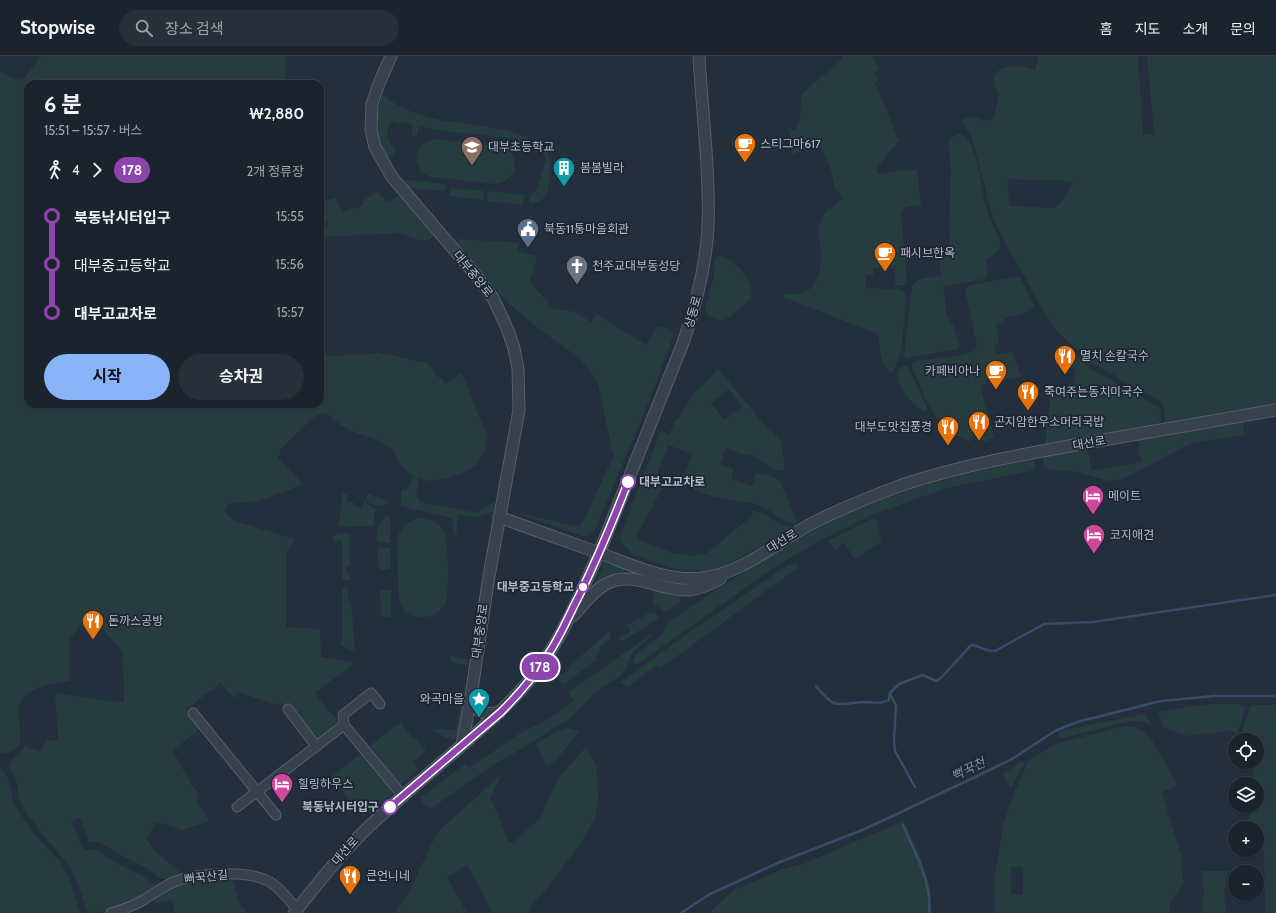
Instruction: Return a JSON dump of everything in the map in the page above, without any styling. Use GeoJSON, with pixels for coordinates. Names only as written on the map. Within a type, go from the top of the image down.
{"type":"FeatureCollection","features":[{"type":"Feature","properties":{"kind":"street","name":"대부중앙로"},"geometry":{"type":"LineString","coordinates":[[392,56],[378,86],[372,104],[371,130],[375,147],[392,177],[489,293],[501,314],[514,348],[518,369],[519,410],[499,517],[462,745]]}},
{"type":"Feature","properties":{"kind":"street","name":"상동로"},"geometry":{"type":"LineString","coordinates":[[600,553],[683,343],[693,312],[702,274],[707,234],[708,198],[699,56]]}},
{"type":"Feature","properties":{"kind":"street","name":"대선로"},"geometry":{"type":"LineString","coordinates":[[295,911],[349,846],[403,796],[501,712],[512,700],[539,668],[549,653],[600,553],[641,568],[680,578],[702,578],[713,576],[740,568],[813,523],[871,497],[934,475],[992,460],[1276,410]]}},
{"type":"Feature","properties":{"kind":"street"},"geometry":{"type":"LineString","coordinates":[[499,517],[600,553]]}},
{"type":"Feature","properties":{"kind":"street"},"geometry":{"type":"LineString","coordinates":[[565,624],[600,588],[607,583],[632,579],[669,588],[687,590],[700,588],[713,583],[740,568]]}},
{"type":"Feature","properties":{"kind":"street"},"geometry":{"type":"LineString","coordinates":[[380,704],[371,693],[343,715],[344,725],[403,796]]}},
{"type":"Feature","properties":{"kind":"street"},"geometry":{"type":"LineString","coordinates":[[471,696],[473,705],[480,711],[492,714],[501,712]]}},
{"type":"Feature","properties":{"kind":"street"},"geometry":{"type":"LineString","coordinates":[[288,709],[316,746]]}},
{"type":"Feature","properties":{"kind":"street"},"geometry":{"type":"LineString","coordinates":[[193,713],[276,815]]}},
{"type":"Feature","properties":{"kind":"street"},"geometry":{"type":"LineString","coordinates":[[237,807],[344,725]]}},
{"type":"Feature","properties":{"kind":"street","name":"뻐꾹산길"},"geometry":{"type":"LineString","coordinates":[[111,913],[144,900],[176,881],[224,874],[249,876],[267,880],[281,892],[295,911]]}},
{"type":"Feature","properties":{"kind":"green space"},"geometry":{"type":"Polygon","coordinates":[[[41,56],[286,56],[285,80],[24,80],[24,408],[324,408],[324,355],[329,356],[372,354],[377,352],[426,363],[433,369],[436,376],[441,378],[446,384],[462,373],[488,436],[485,450],[476,465],[461,474],[444,479],[427,481],[419,478],[416,495],[420,502],[477,513],[492,503],[495,503],[493,512],[476,517],[457,515],[457,531],[454,537],[452,518],[400,506],[402,490],[407,490],[413,476],[400,465],[394,451],[378,440],[351,431],[339,424],[327,413],[316,415],[281,449],[278,458],[302,483],[299,486],[259,501],[229,504],[225,508],[226,514],[235,521],[295,539],[286,553],[286,627],[320,629],[321,657],[355,663],[315,693],[332,715],[334,715],[337,723],[320,738],[316,738],[293,709],[284,704],[277,705],[240,693],[234,698],[221,683],[186,709],[199,726],[199,729],[173,751],[191,784],[197,791],[198,804],[210,821],[182,830],[155,822],[154,827],[146,839],[157,853],[180,872],[177,877],[170,879],[160,878],[147,868],[126,858],[99,842],[89,842],[80,818],[71,821],[83,850],[96,850],[120,865],[141,875],[158,888],[117,908],[108,911],[90,913],[86,908],[78,884],[70,867],[28,816],[21,804],[16,781],[9,765],[25,746],[41,752],[46,740],[58,741],[55,693],[124,703],[123,653],[103,629],[91,623],[80,625],[69,641],[70,681],[40,687],[26,695],[19,707],[20,742],[12,751],[3,754],[0,752],[0,70],[11,78],[24,79],[41,56]]]}},
{"type":"Feature","properties":{"kind":"green space"},"geometry":{"type":"Polygon","coordinates":[[[842,56],[873,56],[879,69],[874,72],[878,80],[875,83],[900,142],[897,143],[877,168],[877,174],[917,169],[921,205],[906,207],[901,214],[907,282],[903,285],[895,285],[895,269],[874,268],[873,275],[866,275],[866,288],[900,289],[905,293],[906,297],[902,347],[892,373],[882,360],[878,334],[785,298],[784,296],[786,294],[798,294],[806,291],[812,287],[816,281],[819,275],[821,260],[819,232],[820,223],[822,217],[828,209],[831,209],[842,199],[840,192],[835,189],[830,166],[818,143],[793,155],[788,128],[795,131],[800,118],[801,97],[805,91],[841,60],[842,56]]]}},
{"type":"Feature","properties":{"kind":"green space"},"geometry":{"type":"Polygon","coordinates":[[[1039,56],[1138,56],[1143,135],[1154,134],[1147,56],[1276,56],[1276,405],[1165,424],[1164,409],[1160,401],[1093,364],[1057,331],[1044,312],[1001,235],[992,214],[972,137],[961,120],[972,117],[984,121],[993,119],[999,95],[994,80],[999,70],[1011,66],[1018,66],[1035,71],[1039,56]],[[1009,179],[1007,182],[1010,206],[1053,208],[1061,203],[1073,181],[1009,179]]]}},
{"type":"Feature","properties":{"kind":"green space"},"geometry":{"type":"Polygon","coordinates":[[[382,94],[396,104],[426,117],[509,131],[537,143],[547,151],[550,159],[548,190],[545,196],[539,202],[529,203],[531,193],[533,194],[536,191],[546,161],[546,156],[542,151],[538,153],[517,145],[518,139],[444,131],[419,126],[416,137],[411,135],[413,125],[401,122],[400,124],[390,121],[388,130],[389,143],[395,148],[396,151],[393,156],[389,156],[384,150],[379,135],[378,118],[382,94]]]}},
{"type":"Feature","properties":{"kind":"green space"},"geometry":{"type":"Polygon","coordinates":[[[957,134],[961,134],[967,138],[975,156],[984,200],[1000,245],[998,251],[986,260],[988,275],[984,279],[943,286],[947,317],[953,325],[959,345],[958,349],[907,358],[904,356],[912,287],[920,279],[941,276],[939,255],[948,254],[950,252],[949,226],[951,168],[948,143],[957,134]]]}},
{"type":"Feature","properties":{"kind":"green space"},"geometry":{"type":"Polygon","coordinates":[[[434,139],[505,147],[512,153],[515,163],[514,173],[504,182],[496,184],[431,177],[419,168],[416,157],[422,146],[434,139]]]}},
{"type":"Feature","properties":{"kind":"green space"},"geometry":{"type":"Polygon","coordinates":[[[406,180],[446,184],[445,191],[409,188],[406,180]]]}},
{"type":"Feature","properties":{"kind":"green space"},"geometry":{"type":"Polygon","coordinates":[[[451,188],[484,191],[483,200],[450,196],[451,188]]]}},
{"type":"Feature","properties":{"kind":"green space"},"geometry":{"type":"Polygon","coordinates":[[[488,191],[524,195],[523,205],[487,201],[488,191]]]}},
{"type":"Feature","properties":{"kind":"green space"},"geometry":{"type":"Polygon","coordinates":[[[376,192],[382,196],[386,202],[397,196],[400,197],[433,234],[433,237],[429,240],[419,240],[399,233],[324,237],[324,228],[328,228],[328,221],[324,222],[324,201],[336,198],[343,213],[353,208],[356,209],[364,204],[363,201],[376,192]]]}},
{"type":"Feature","properties":{"kind":"green space"},"geometry":{"type":"Polygon","coordinates":[[[459,239],[519,243],[517,251],[537,256],[530,282],[553,308],[575,312],[591,322],[597,314],[646,345],[658,326],[670,329],[674,334],[648,403],[594,532],[589,536],[582,536],[517,513],[576,526],[580,525],[583,521],[614,455],[598,385],[591,372],[579,358],[538,328],[507,302],[457,244],[456,242],[459,239]]]}},
{"type":"Feature","properties":{"kind":"green space"},"geometry":{"type":"Polygon","coordinates":[[[719,256],[728,259],[742,272],[748,280],[752,295],[747,303],[723,320],[710,316],[705,310],[713,280],[715,259],[719,256]]]}},
{"type":"Feature","properties":{"kind":"green space"},"geometry":{"type":"Polygon","coordinates":[[[1018,276],[1020,277],[1034,305],[1030,311],[1026,313],[1006,318],[1003,323],[996,324],[999,339],[994,347],[996,354],[1013,352],[1021,377],[980,385],[994,437],[987,442],[973,435],[970,442],[950,431],[941,423],[922,391],[912,363],[916,361],[967,354],[974,350],[977,345],[965,291],[966,288],[971,285],[1018,276]]]}},
{"type":"Feature","properties":{"kind":"green space"},"geometry":{"type":"Polygon","coordinates":[[[1057,343],[1061,344],[1091,369],[1157,406],[1161,410],[1161,425],[1045,446],[1050,398],[1057,394],[1066,394],[1074,385],[1076,370],[1057,358],[1057,343]]]}},
{"type":"Feature","properties":{"kind":"green space"},"geometry":{"type":"Polygon","coordinates":[[[904,365],[909,369],[927,408],[926,412],[915,406],[904,392],[900,384],[898,376],[899,370],[904,365]]]}},
{"type":"Feature","properties":{"kind":"green space"},"geometry":{"type":"Polygon","coordinates":[[[717,370],[720,371],[763,423],[780,439],[785,467],[783,470],[777,471],[752,455],[748,456],[726,448],[720,464],[734,469],[731,479],[752,486],[756,473],[778,480],[798,523],[784,521],[769,510],[760,506],[747,502],[707,495],[682,483],[692,454],[668,445],[656,478],[665,483],[637,535],[640,540],[664,550],[682,555],[690,556],[707,553],[752,516],[751,510],[762,513],[781,525],[794,527],[725,566],[706,571],[683,570],[671,568],[629,553],[630,550],[621,542],[620,535],[661,430],[669,435],[674,423],[681,415],[693,393],[706,383],[717,370]],[[729,389],[711,403],[724,420],[742,406],[729,389]]]}},
{"type":"Feature","properties":{"kind":"green space"},"geometry":{"type":"Polygon","coordinates":[[[1242,420],[1245,435],[1192,443],[1124,478],[1114,481],[1077,472],[1050,470],[1044,465],[1043,461],[1044,456],[1087,448],[1092,471],[1141,462],[1137,439],[1242,420]]]}},
{"type":"Feature","properties":{"kind":"green space"},"geometry":{"type":"Polygon","coordinates":[[[1032,459],[1035,467],[1031,471],[947,488],[871,515],[817,542],[769,571],[638,664],[633,662],[638,653],[660,637],[671,620],[755,565],[820,527],[866,506],[912,489],[983,470],[1032,459]]]}},
{"type":"Feature","properties":{"kind":"green space"},"geometry":{"type":"Polygon","coordinates":[[[348,493],[347,502],[354,502],[353,506],[362,508],[364,501],[375,508],[374,526],[339,527],[342,494],[348,493]]]}},
{"type":"Feature","properties":{"kind":"green space"},"geometry":{"type":"Polygon","coordinates":[[[367,493],[390,502],[384,505],[372,504],[367,501],[367,493]]]}},
{"type":"Feature","properties":{"kind":"green space"},"geometry":{"type":"Polygon","coordinates":[[[390,516],[390,543],[379,542],[377,541],[377,528],[385,517],[390,516]]]}},
{"type":"Feature","properties":{"kind":"green space"},"geometry":{"type":"Polygon","coordinates":[[[418,518],[432,520],[443,529],[448,554],[447,599],[441,609],[431,616],[425,617],[416,617],[409,614],[404,609],[399,596],[398,588],[397,539],[404,526],[410,521],[418,518]]]}},
{"type":"Feature","properties":{"kind":"green space"},"geometry":{"type":"Polygon","coordinates":[[[871,519],[876,519],[877,521],[882,541],[855,559],[844,543],[835,550],[828,541],[871,519]]]}},
{"type":"Feature","properties":{"kind":"green space"},"geometry":{"type":"Polygon","coordinates":[[[339,533],[349,533],[350,566],[346,566],[347,574],[350,574],[350,580],[342,581],[342,541],[332,540],[334,536],[339,533]]]}},
{"type":"Feature","properties":{"kind":"green space"},"geometry":{"type":"Polygon","coordinates":[[[379,547],[390,548],[390,569],[379,570],[377,549],[379,547]]]}},
{"type":"Feature","properties":{"kind":"green space"},"geometry":{"type":"Polygon","coordinates":[[[605,563],[624,569],[624,571],[621,574],[610,576],[597,584],[596,582],[605,563]]]}},
{"type":"Feature","properties":{"kind":"green space"},"geometry":{"type":"Polygon","coordinates":[[[795,564],[799,567],[661,668],[657,665],[629,686],[620,683],[670,646],[779,571],[789,565],[795,564]]]}},
{"type":"Feature","properties":{"kind":"green space"},"geometry":{"type":"Polygon","coordinates":[[[348,587],[348,601],[351,601],[355,651],[347,649],[338,642],[342,642],[342,588],[348,587]]]}},
{"type":"Feature","properties":{"kind":"green space"},"geometry":{"type":"Polygon","coordinates":[[[381,590],[391,590],[391,618],[381,616],[381,590]]]}},
{"type":"Feature","properties":{"kind":"green space"},"geometry":{"type":"Polygon","coordinates":[[[654,590],[681,598],[682,601],[665,612],[652,602],[654,590]]]}},
{"type":"Feature","properties":{"kind":"green space"},"geometry":{"type":"Polygon","coordinates":[[[651,612],[656,614],[658,618],[621,642],[619,637],[630,632],[627,625],[651,612]]]}},
{"type":"Feature","properties":{"kind":"green space"},"geometry":{"type":"Polygon","coordinates":[[[609,631],[611,638],[599,647],[601,650],[595,656],[597,659],[563,685],[554,673],[557,671],[562,675],[609,631]]]}},
{"type":"Feature","properties":{"kind":"green space"},"geometry":{"type":"Polygon","coordinates":[[[651,634],[651,636],[630,656],[627,666],[622,674],[593,694],[572,717],[494,764],[432,808],[427,807],[422,803],[422,796],[465,764],[469,768],[522,732],[547,720],[574,701],[568,693],[651,634]]]}},
{"type":"Feature","properties":{"kind":"green space"},"geometry":{"type":"Polygon","coordinates":[[[450,655],[468,660],[467,666],[451,662],[450,655]]]}},
{"type":"Feature","properties":{"kind":"green space"},"geometry":{"type":"Polygon","coordinates":[[[465,685],[459,733],[453,739],[446,738],[432,729],[455,730],[465,685]]]}},
{"type":"Feature","properties":{"kind":"green space"},"geometry":{"type":"Polygon","coordinates":[[[1208,704],[1239,704],[1244,706],[1245,709],[1237,733],[1230,731],[1187,736],[1164,728],[1158,712],[1208,704]]]}},
{"type":"Feature","properties":{"kind":"green space"},"geometry":{"type":"Polygon","coordinates":[[[1253,705],[1276,705],[1276,913],[1265,913],[1264,821],[1248,821],[1250,813],[1264,813],[1264,777],[1255,777],[1253,769],[1264,769],[1264,733],[1242,733],[1250,707],[1253,705]]]}},
{"type":"Feature","properties":{"kind":"green space"},"geometry":{"type":"Polygon","coordinates":[[[1146,714],[1153,726],[1140,721],[1130,721],[1063,738],[1059,737],[1059,733],[1063,730],[1146,714]]]}},
{"type":"Feature","properties":{"kind":"green space"},"geometry":{"type":"Polygon","coordinates":[[[401,723],[413,739],[415,738],[426,750],[413,762],[419,770],[400,785],[370,746],[401,723]]]}},
{"type":"Feature","properties":{"kind":"green space"},"geometry":{"type":"Polygon","coordinates":[[[1125,726],[1140,730],[1152,740],[1178,785],[1162,792],[1181,856],[1183,879],[1185,882],[1170,902],[1169,913],[995,913],[994,882],[1003,825],[1015,791],[1029,760],[1058,743],[1125,726]],[[1011,867],[1011,894],[1023,895],[1023,867],[1011,867]]]}},
{"type":"Feature","properties":{"kind":"green space"},"geometry":{"type":"Polygon","coordinates":[[[566,728],[579,732],[556,760],[547,765],[535,744],[566,728]]]}},
{"type":"Feature","properties":{"kind":"green space"},"geometry":{"type":"Polygon","coordinates":[[[586,747],[596,765],[599,799],[595,817],[583,840],[546,890],[530,906],[529,913],[493,913],[467,865],[447,877],[467,913],[395,913],[407,896],[436,835],[501,775],[490,798],[508,841],[512,843],[540,818],[557,780],[586,747]]]}},
{"type":"Feature","properties":{"kind":"green space"},"geometry":{"type":"Polygon","coordinates":[[[362,753],[393,792],[363,817],[331,777],[362,753]]]}},
{"type":"Feature","properties":{"kind":"green space"},"geometry":{"type":"Polygon","coordinates":[[[1022,761],[1024,764],[1011,788],[1002,774],[1022,761]]]}},
{"type":"Feature","properties":{"kind":"green space"},"geometry":{"type":"Polygon","coordinates":[[[0,768],[7,777],[11,788],[13,803],[34,834],[61,863],[70,881],[80,913],[0,913],[0,768]]]}},
{"type":"Feature","properties":{"kind":"green space"},"geometry":{"type":"Polygon","coordinates":[[[904,821],[927,877],[930,888],[932,913],[709,913],[734,890],[783,869],[803,864],[904,821]]]}},
{"type":"Feature","properties":{"kind":"green space"},"geometry":{"type":"Polygon","coordinates":[[[1202,871],[1228,871],[1224,892],[1226,913],[1202,913],[1204,891],[1202,871]]]}},
{"type":"Feature","properties":{"kind":"green space"},"geometry":{"type":"Polygon","coordinates":[[[231,876],[242,910],[245,909],[246,913],[175,913],[172,900],[155,904],[154,898],[162,892],[185,881],[231,876]]]}},
{"type":"Feature","properties":{"kind":"waterway"},"geometry":{"type":"LineString","coordinates":[[816,686],[833,703],[877,703],[889,700],[890,693],[899,684],[923,675],[936,681],[941,678],[971,645],[995,651],[1044,624],[1093,622],[1276,595]]}},
{"type":"Feature","properties":{"kind":"waterway"},"geometry":{"type":"LineString","coordinates":[[890,694],[896,705],[894,739],[895,751],[915,787]]}},
{"type":"Feature","properties":{"kind":"waterway","name":"뻑꾹천"},"geometry":{"type":"LineString","coordinates":[[681,913],[710,894],[780,862],[865,829],[973,778],[1012,759],[1055,731],[1077,722],[1161,701],[1214,696],[1276,696]]}},
{"type":"Feature","properties":{"kind":"waterway"},"geometry":{"type":"LineString","coordinates":[[903,825],[922,868],[928,890],[929,913]]}},
{"type":"Feature","properties":{"kind":"bus line","name":"178"},"geometry":{"type":"LineString","coordinates":[[390,807],[501,712],[539,668],[562,631],[600,553],[628,482]]}},
{"type":"Feature","properties":{"kind":"place","name":"스티그마617"},"geometry":{"type":"Point","coordinates":[745,164]}},
{"type":"Feature","properties":{"kind":"place","name":"대부초등학교"},"geometry":{"type":"Point","coordinates":[472,166]}},
{"type":"Feature","properties":{"kind":"place","name":"봄봄빌라"},"geometry":{"type":"Point","coordinates":[564,188]}},
{"type":"Feature","properties":{"kind":"place","name":"북동11통마을회관"},"geometry":{"type":"Point","coordinates":[528,248]}},
{"type":"Feature","properties":{"kind":"place","name":"패시브한옥"},"geometry":{"type":"Point","coordinates":[885,272]}},
{"type":"Feature","properties":{"kind":"place","name":"천주교대부동성당"},"geometry":{"type":"Point","coordinates":[577,286]}},
{"type":"Feature","properties":{"kind":"place","name":"멸치 손칼국수"},"geometry":{"type":"Point","coordinates":[1065,376]}},
{"type":"Feature","properties":{"kind":"place","name":"카페비아나"},"geometry":{"type":"Point","coordinates":[996,390]}},
{"type":"Feature","properties":{"kind":"place","name":"죽여주는동치미국수"},"geometry":{"type":"Point","coordinates":[1028,412]}},
{"type":"Feature","properties":{"kind":"place","name":"곤지암한우소머리국밥"},"geometry":{"type":"Point","coordinates":[979,442]}},
{"type":"Feature","properties":{"kind":"place","name":"대부도맛집풍경"},"geometry":{"type":"Point","coordinates":[948,446]}},
{"type":"Feature","properties":{"kind":"place","name":"대부고교차로"},"geometry":{"type":"Point","coordinates":[628,482]}},
{"type":"Feature","properties":{"kind":"place","name":"메이트"},"geometry":{"type":"Point","coordinates":[1093,516]}},
{"type":"Feature","properties":{"kind":"place","name":"코지애견"},"geometry":{"type":"Point","coordinates":[1094,554]}},
{"type":"Feature","properties":{"kind":"place","name":"대부중고등학교"},"geometry":{"type":"Point","coordinates":[583,587]}},
{"type":"Feature","properties":{"kind":"place","name":"돈까스공방"},"geometry":{"type":"Point","coordinates":[93,640]}},
{"type":"Feature","properties":{"kind":"place","name":"와곡마을"},"geometry":{"type":"Point","coordinates":[479,718]}},
{"type":"Feature","properties":{"kind":"place","name":"힐링하우스"},"geometry":{"type":"Point","coordinates":[282,804]}},
{"type":"Feature","properties":{"kind":"place","name":"북동낚시터입구"},"geometry":{"type":"Point","coordinates":[390,807]}},
{"type":"Feature","properties":{"kind":"place","name":"큰언니네"},"geometry":{"type":"Point","coordinates":[350,896]}}]}
